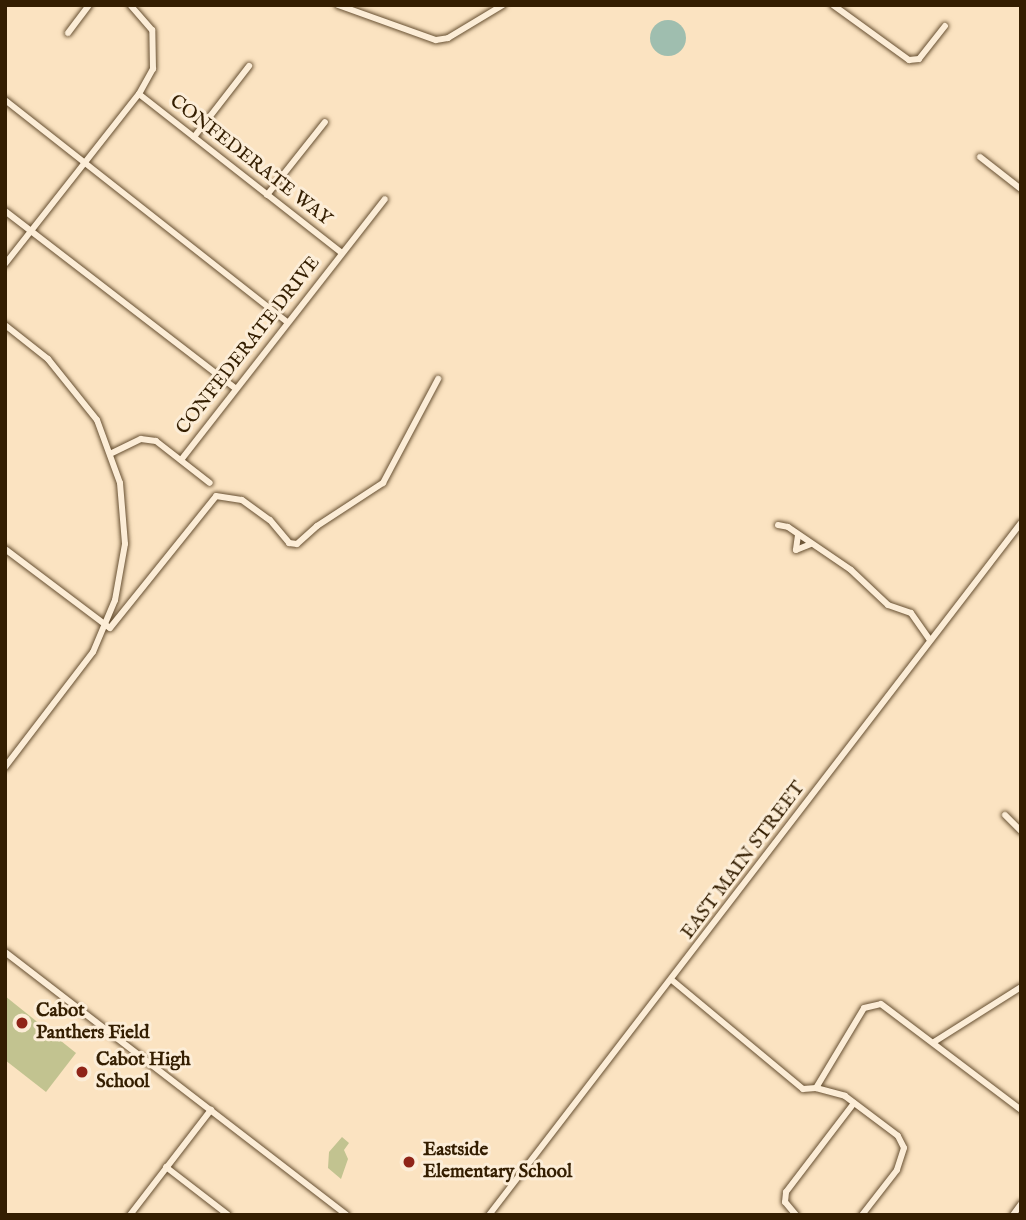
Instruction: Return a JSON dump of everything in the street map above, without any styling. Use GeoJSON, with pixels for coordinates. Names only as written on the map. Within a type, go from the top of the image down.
{"type":"FeatureCollection","features":[{"type":"Feature","properties":{"kind":"street"},"geometry":{"type":"LineString","coordinates":[[68,33],[89,5]]}},
{"type":"Feature","properties":{"kind":"street"},"geometry":{"type":"LineString","coordinates":[[5,264],[139,94],[153,68],[155,49],[152,30],[130,5]]}},
{"type":"Feature","properties":{"kind":"street"},"geometry":{"type":"LineString","coordinates":[[338,5],[436,40],[448,38],[503,5]]}},
{"type":"Feature","properties":{"kind":"street"},"geometry":{"type":"LineString","coordinates":[[833,5],[909,61],[919,58],[945,26]]}},
{"type":"Feature","properties":{"kind":"street"},"geometry":{"type":"LineString","coordinates":[[194,137],[249,66]]}},
{"type":"Feature","properties":{"kind":"street","name":"CONFEDERATE WAY"},"geometry":{"type":"LineString","coordinates":[[139,94],[342,253]]}},
{"type":"Feature","properties":{"kind":"street"},"geometry":{"type":"LineString","coordinates":[[5,100],[287,322]]}},
{"type":"Feature","properties":{"kind":"street"},"geometry":{"type":"LineString","coordinates":[[267,195],[324,122]]}},
{"type":"Feature","properties":{"kind":"street"},"geometry":{"type":"LineString","coordinates":[[979,157],[1021,189]]}},
{"type":"Feature","properties":{"kind":"street","name":"CONFEDERATE DRIVE"},"geometry":{"type":"LineString","coordinates":[[181,460],[385,199]]}},
{"type":"Feature","properties":{"kind":"street"},"geometry":{"type":"LineString","coordinates":[[5,211],[235,388]]}},
{"type":"Feature","properties":{"kind":"street"},"geometry":{"type":"LineString","coordinates":[[5,325],[75,388],[112,453],[123,504],[125,544],[121,577],[106,628],[76,677],[5,767]]}},
{"type":"Feature","properties":{"kind":"street"},"geometry":{"type":"LineString","coordinates":[[106,628],[123,616],[216,496],[242,500],[270,520],[289,543],[297,544],[317,526],[383,483],[438,379]]}},
{"type":"Feature","properties":{"kind":"street"},"geometry":{"type":"LineString","coordinates":[[112,453],[149,439],[211,483]]}},
{"type":"Feature","properties":{"kind":"street","name":"EAST MAIN STREET"},"geometry":{"type":"LineString","coordinates":[[489,1215],[673,981],[1021,523]]}},
{"type":"Feature","properties":{"kind":"street"},"geometry":{"type":"LineString","coordinates":[[778,525],[851,570],[888,605],[911,613],[930,640]]}},
{"type":"Feature","properties":{"kind":"street"},"geometry":{"type":"LineString","coordinates":[[798,535],[796,550],[811,544]]}},
{"type":"Feature","properties":{"kind":"street"},"geometry":{"type":"LineString","coordinates":[[5,549],[106,628]]}},
{"type":"Feature","properties":{"kind":"street"},"geometry":{"type":"LineString","coordinates":[[1005,815],[1021,831]]}},
{"type":"Feature","properties":{"kind":"street"},"geometry":{"type":"LineString","coordinates":[[5,952],[347,1215]]}},
{"type":"Feature","properties":{"kind":"street"},"geometry":{"type":"LineString","coordinates":[[673,981],[803,1089],[816,1088],[854,1103],[898,1136],[904,1148],[897,1170],[862,1215]]}},
{"type":"Feature","properties":{"kind":"street"},"geometry":{"type":"LineString","coordinates":[[934,1042],[1021,987]]}},
{"type":"Feature","properties":{"kind":"street"},"geometry":{"type":"LineString","coordinates":[[816,1088],[859,1015],[872,1004],[881,1004],[1021,1110]]}},
{"type":"Feature","properties":{"kind":"street"},"geometry":{"type":"LineString","coordinates":[[796,1215],[785,1202],[786,1192],[854,1103]]}},
{"type":"Feature","properties":{"kind":"street"},"geometry":{"type":"LineString","coordinates":[[130,1215],[211,1110]]}},
{"type":"Feature","properties":{"kind":"street"},"geometry":{"type":"LineString","coordinates":[[166,1167],[228,1215]]}},
{"type":"Feature","properties":{"kind":"street"},"geometry":{"type":"LineString","coordinates":[[1013,1215],[1021,1205]]}},
{"type":"Feature","properties":{"kind":"green space","name":"Cabot Panthers Field"},"geometry":{"type":"Polygon","coordinates":[[[5,996],[76,1053],[46,1092],[5,1060],[5,996]]]}},
{"type":"Feature","properties":{"kind":"green space"},"geometry":{"type":"Polygon","coordinates":[[[342,1137],[349,1143],[344,1150],[348,1159],[341,1179],[328,1168],[329,1152],[342,1137]]]}},
{"type":"Feature","properties":{"kind":"shaded area"},"geometry":{"type":"Polygon","coordinates":[[[668,20],[681,25],[686,38],[681,51],[668,56],[655,51],[650,38],[655,25],[668,20]]]}},
{"type":"Feature","properties":{"kind":"place","name":"Cabot Panthers Field"},"geometry":{"type":"Point","coordinates":[22,1023]}},
{"type":"Feature","properties":{"kind":"place","name":"Cabot High School"},"geometry":{"type":"Point","coordinates":[82,1072]}},
{"type":"Feature","properties":{"kind":"place","name":"Eastside Elementary School"},"geometry":{"type":"Point","coordinates":[409,1162]}}]}
